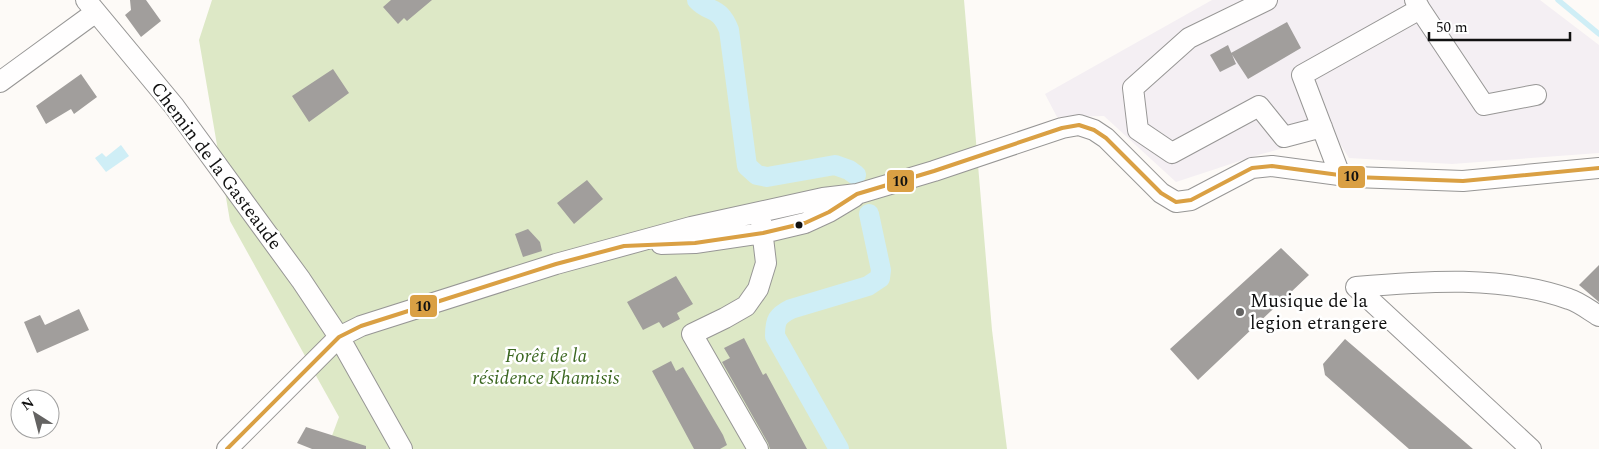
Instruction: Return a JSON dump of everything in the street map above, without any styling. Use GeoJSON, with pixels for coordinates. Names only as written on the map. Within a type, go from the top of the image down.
{"type":"FeatureCollection","features":[{"type":"Feature","properties":{"kind":"street"},"geometry":{"type":"LineString","coordinates":[[1266,0],[1189,38],[1133,88],[1138,130],[1172,153],[1259,106],[1284,137],[1322,127]]}},
{"type":"Feature","properties":{"kind":"street"},"geometry":{"type":"LineString","coordinates":[[1340,175],[1302,75],[1418,4],[1484,105],[1536,95]]}},
{"type":"Feature","properties":{"kind":"street"},"geometry":{"type":"LineString","coordinates":[[0,82],[91,6]]}},
{"type":"Feature","properties":{"kind":"street","name":"Chemin de la Gasteaude"},"geometry":{"type":"LineString","coordinates":[[91,6],[174,106],[300,280],[339,336],[402,449]]}},
{"type":"Feature","properties":{"kind":"street"},"geometry":{"type":"LineString","coordinates":[[226,449],[339,336],[361,326],[556,264],[624,246],[695,243],[758,222],[811,200],[857,194],[934,171],[1062,128],[1079,125],[1094,130],[1106,138],[1161,193],[1176,202],[1191,200],[1252,168],[1272,166],[1354,177],[1463,181],[1599,168]]}},
{"type":"Feature","properties":{"kind":"street"},"geometry":{"type":"LineString","coordinates":[[758,222],[805,223],[829,212],[857,194]]}},
{"type":"Feature","properties":{"kind":"street"},"geometry":{"type":"LineString","coordinates":[[758,222],[766,263],[758,289],[746,306],[692,334],[758,449]]}},
{"type":"Feature","properties":{"kind":"street"},"geometry":{"type":"LineString","coordinates":[[1531,449],[1356,287],[1428,281],[1518,285],[1570,299],[1599,316]]}},
{"type":"Feature","properties":{"kind":"shaded area"},"geometry":{"type":"Polygon","coordinates":[[[1212,0],[1540,0],[1599,45],[1599,153],[1452,164],[1349,158],[1334,134],[1258,155],[1176,182],[1104,116],[1057,117],[1045,94],[1212,0]]]}},
{"type":"Feature","properties":{"kind":"green space","name":"Forêt de la résidence Khamisis"},"geometry":{"type":"Polygon","coordinates":[[[212,0],[964,0],[992,330],[1007,449],[327,449],[339,417],[230,221],[199,40],[212,0]]]}},
{"type":"Feature","properties":{"kind":"water"},"geometry":{"type":"Polygon","coordinates":[[[121,145],[129,156],[106,172],[95,158],[102,153],[106,157],[121,145]]]}},
{"type":"Feature","properties":{"kind":"building"},"geometry":{"type":"Polygon","coordinates":[[[130,0],[146,0],[161,21],[141,37],[125,15],[131,10],[130,0]]]}},
{"type":"Feature","properties":{"kind":"building"},"geometry":{"type":"Polygon","coordinates":[[[391,0],[432,0],[407,21],[404,18],[398,24],[383,7],[391,0]]]}},
{"type":"Feature","properties":{"kind":"building"},"geometry":{"type":"Polygon","coordinates":[[[1287,22],[1301,48],[1248,79],[1231,53],[1287,22]]]}},
{"type":"Feature","properties":{"kind":"building"},"geometry":{"type":"Polygon","coordinates":[[[1228,45],[1236,64],[1220,72],[1210,55],[1228,45]]]}},
{"type":"Feature","properties":{"kind":"building"},"geometry":{"type":"Polygon","coordinates":[[[333,69],[349,93],[309,122],[292,96],[333,69]]]}},
{"type":"Feature","properties":{"kind":"building"},"geometry":{"type":"Polygon","coordinates":[[[81,74],[97,97],[74,114],[71,109],[46,124],[36,106],[81,74]]]}},
{"type":"Feature","properties":{"kind":"building"},"geometry":{"type":"Polygon","coordinates":[[[587,180],[603,199],[574,224],[557,203],[587,180]]]}},
{"type":"Feature","properties":{"kind":"building"},"geometry":{"type":"Polygon","coordinates":[[[528,229],[540,242],[542,251],[523,257],[515,234],[528,229]]]}},
{"type":"Feature","properties":{"kind":"building","name":"Musique de la legion etrangere"},"geometry":{"type":"Polygon","coordinates":[[[1281,248],[1309,275],[1198,380],[1170,349],[1281,248]]]}},
{"type":"Feature","properties":{"kind":"building"},"geometry":{"type":"Polygon","coordinates":[[[1599,265],[1599,302],[1579,285],[1599,265]]]}},
{"type":"Feature","properties":{"kind":"building"},"geometry":{"type":"Polygon","coordinates":[[[676,276],[693,304],[677,313],[680,319],[663,328],[659,322],[643,330],[627,302],[676,276]]]}},
{"type":"Feature","properties":{"kind":"building"},"geometry":{"type":"Polygon","coordinates":[[[79,309],[89,330],[37,353],[24,322],[40,315],[45,325],[79,309]]]}},
{"type":"Feature","properties":{"kind":"building"},"geometry":{"type":"Polygon","coordinates":[[[744,338],[763,375],[766,373],[807,449],[770,449],[722,362],[730,358],[724,348],[744,338]]]}},
{"type":"Feature","properties":{"kind":"building"},"geometry":{"type":"Polygon","coordinates":[[[1345,339],[1473,449],[1409,449],[1325,375],[1323,364],[1345,339]]]}},
{"type":"Feature","properties":{"kind":"building"},"geometry":{"type":"Polygon","coordinates":[[[671,361],[676,371],[683,367],[727,445],[720,449],[694,449],[652,371],[671,361]]]}},
{"type":"Feature","properties":{"kind":"building"},"geometry":{"type":"Polygon","coordinates":[[[306,427],[366,446],[366,449],[312,449],[297,443],[306,427]]]}},
{"type":"Feature","properties":{"kind":"waterway"},"geometry":{"type":"LineString","coordinates":[[697,0],[718,13],[729,30],[747,166],[757,175],[767,177],[835,165],[849,170],[856,175]]}},
{"type":"Feature","properties":{"kind":"waterway"},"geometry":{"type":"LineString","coordinates":[[1558,0],[1599,34]]}},
{"type":"Feature","properties":{"kind":"waterway"},"geometry":{"type":"LineString","coordinates":[[839,449],[775,336],[776,326],[780,316],[791,309],[868,286],[880,278],[881,270],[869,214]]}},
{"type":"Feature","properties":{"kind":"transit line","name":"10"},"geometry":{"type":"LineString","coordinates":[[227,449],[339,337],[361,326],[556,264],[624,246],[695,243],[763,233],[805,223],[829,212],[857,194],[934,171],[1062,128],[1079,125],[1094,130],[1106,138],[1161,193],[1176,202],[1191,200],[1252,168],[1272,166],[1354,177],[1463,181],[1599,168]]}},
{"type":"Feature","properties":{"kind":"place","name":"Musique de la legion etrangere"},"geometry":{"type":"Point","coordinates":[1240,312]}}]}
